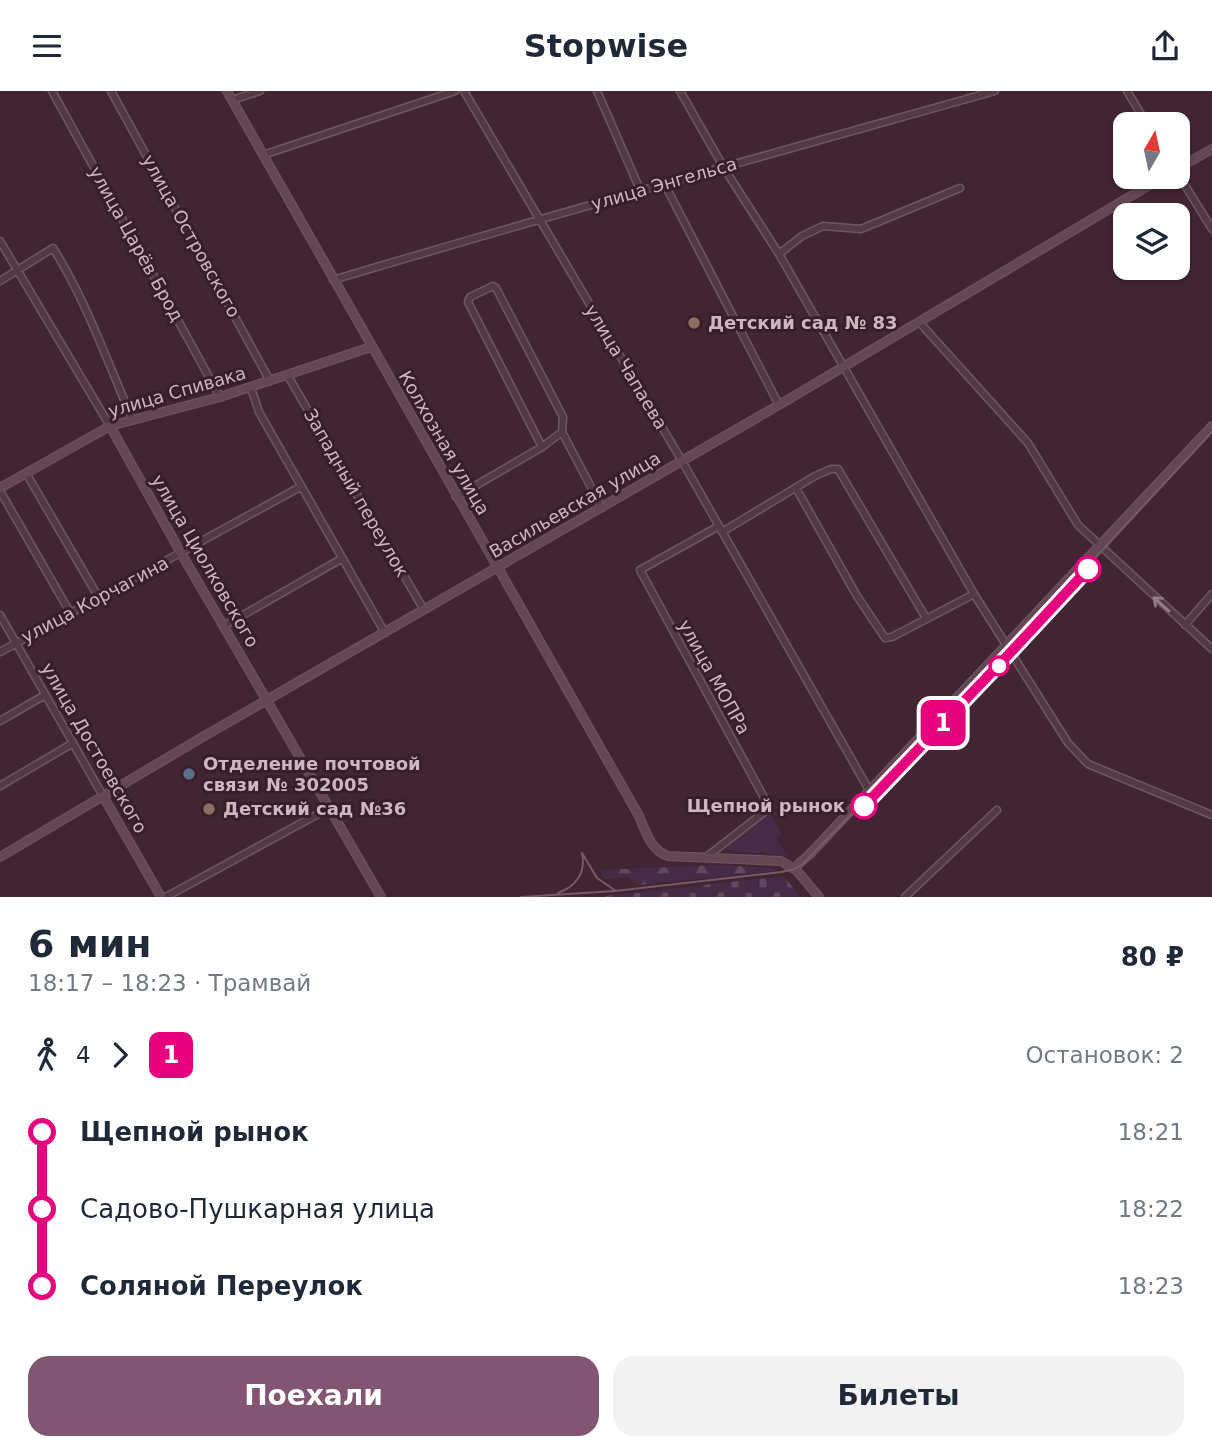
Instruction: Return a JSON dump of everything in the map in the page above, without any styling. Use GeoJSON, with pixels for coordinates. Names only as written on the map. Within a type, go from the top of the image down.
{"type":"FeatureCollection","features":[{"type":"Feature","properties":{"kind":"street","name":"улица Царёв Брод"},"geometry":{"type":"LineString","coordinates":[[52,91],[220,397]]}},
{"type":"Feature","properties":{"kind":"street","name":"улица Островского"},"geometry":{"type":"LineString","coordinates":[[111,91],[270,381]]}},
{"type":"Feature","properties":{"kind":"street","name":"Колхозная улица"},"geometry":{"type":"LineString","coordinates":[[227,91],[639,816],[654,848],[668,856],[705,858]]}},
{"type":"Feature","properties":{"kind":"street"},"geometry":{"type":"LineString","coordinates":[[232,100],[260,91]]}},
{"type":"Feature","properties":{"kind":"street"},"geometry":{"type":"LineString","coordinates":[[263,155],[455,91]]}},
{"type":"Feature","properties":{"kind":"street","name":"улица Чапаева"},"geometry":{"type":"LineString","coordinates":[[464,91],[682,461],[869,790]]}},
{"type":"Feature","properties":{"kind":"street"},"geometry":{"type":"LineString","coordinates":[[597,91],[642,192]]}},
{"type":"Feature","properties":{"kind":"street"},"geometry":{"type":"LineString","coordinates":[[680,91],[724,168],[779,254],[974,594],[1068,743],[1088,764],[1212,815]]}},
{"type":"Feature","properties":{"kind":"street","name":"улица Энгельса"},"geometry":{"type":"LineString","coordinates":[[334,280],[539,218],[642,192],[995,91]]}},
{"type":"Feature","properties":{"kind":"street"},"geometry":{"type":"LineString","coordinates":[[1126,91],[1139,112]]}},
{"type":"Feature","properties":{"kind":"street"},"geometry":{"type":"LineString","coordinates":[[1190,161],[1212,149]]}},
{"type":"Feature","properties":{"kind":"street"},"geometry":{"type":"LineString","coordinates":[[665,185],[779,405]]}},
{"type":"Feature","properties":{"kind":"street"},"geometry":{"type":"LineString","coordinates":[[779,254],[802,236],[823,226],[861,229],[960,188]]}},
{"type":"Feature","properties":{"kind":"street","name":"Васильевская улица"},"geometry":{"type":"LineString","coordinates":[[0,857],[602,509],[1143,189]]}},
{"type":"Feature","properties":{"kind":"street"},"geometry":{"type":"LineString","coordinates":[[1187,189],[1212,229]]}},
{"type":"Feature","properties":{"kind":"street","name":"улица Циолковского"},"geometry":{"type":"LineString","coordinates":[[0,241],[110,426],[381,897]]}},
{"type":"Feature","properties":{"kind":"street"},"geometry":{"type":"LineString","coordinates":[[0,281],[53,248],[91,317],[132,420]]}},
{"type":"Feature","properties":{"kind":"street"},"geometry":{"type":"LineString","coordinates":[[542,447],[468,302],[470,297],[489,286],[496,288],[564,417],[562,432],[602,509]]}},
{"type":"Feature","properties":{"kind":"street"},"geometry":{"type":"LineString","coordinates":[[920,323],[1028,443],[1078,525],[1212,649]]}},
{"type":"Feature","properties":{"kind":"street","name":"улица Спивака"},"geometry":{"type":"LineString","coordinates":[[0,490],[110,426],[251,388],[371,347]]}},
{"type":"Feature","properties":{"kind":"street","name":"Западный переулок"},"geometry":{"type":"LineString","coordinates":[[288,376],[424,610]]}},
{"type":"Feature","properties":{"kind":"street"},"geometry":{"type":"LineString","coordinates":[[251,388],[259,412],[300,487],[385,633]]}},
{"type":"Feature","properties":{"kind":"street"},"geometry":{"type":"LineString","coordinates":[[794,867],[1212,426]]}},
{"type":"Feature","properties":{"kind":"street"},"geometry":{"type":"LineString","coordinates":[[456,497],[542,447],[562,432]]}},
{"type":"Feature","properties":{"kind":"street"},"geometry":{"type":"LineString","coordinates":[[720,529],[831,469],[838,469],[926,618]]}},
{"type":"Feature","properties":{"kind":"street"},"geometry":{"type":"LineString","coordinates":[[26,473],[99,598]]}},
{"type":"Feature","properties":{"kind":"street","name":"улица Корчагина"},"geometry":{"type":"LineString","coordinates":[[0,652],[300,487]]}},
{"type":"Feature","properties":{"kind":"street"},"geometry":{"type":"LineString","coordinates":[[796,488],[857,596],[883,636],[892,637],[974,594]]}},
{"type":"Feature","properties":{"kind":"street"},"geometry":{"type":"LineString","coordinates":[[0,490],[71,614]]}},
{"type":"Feature","properties":{"kind":"street","name":"улица МОПРа"},"geometry":{"type":"LineString","coordinates":[[705,858],[763,813],[767,803],[640,570],[720,529]]}},
{"type":"Feature","properties":{"kind":"street"},"geometry":{"type":"LineString","coordinates":[[224,626],[341,559]]}},
{"type":"Feature","properties":{"kind":"street"},"geometry":{"type":"LineString","coordinates":[[1185,625],[1212,594]]}},
{"type":"Feature","properties":{"kind":"street","name":"улица Достоевского"},"geometry":{"type":"LineString","coordinates":[[0,615],[161,897]]}},
{"type":"Feature","properties":{"kind":"street"},"geometry":{"type":"LineString","coordinates":[[0,721],[45,695]]}},
{"type":"Feature","properties":{"kind":"street"},"geometry":{"type":"LineString","coordinates":[[0,786],[73,743]]}},
{"type":"Feature","properties":{"kind":"street"},"geometry":{"type":"LineString","coordinates":[[166,897],[328,808]]}},
{"type":"Feature","properties":{"kind":"street"},"geometry":{"type":"LineString","coordinates":[[905,897],[997,810]]}},
{"type":"Feature","properties":{"kind":"street"},"geometry":{"type":"LineString","coordinates":[[705,858],[776,860],[794,867],[819,897]]}},
{"type":"Feature","properties":{"kind":"green space"},"geometry":{"type":"Polygon","coordinates":[[[768,810],[782,834],[776,839],[788,856],[723,850],[768,810]]]}},
{"type":"Feature","properties":{"kind":"green space"},"geometry":{"type":"Polygon","coordinates":[[[720,865],[776,871],[638,885],[627,877],[605,879],[600,870],[720,865]]]}},
{"type":"Feature","properties":{"kind":"green space"},"geometry":{"type":"Polygon","coordinates":[[[784,876],[800,897],[597,897],[784,876]]]}},
{"type":"Feature","properties":{"kind":"tram line"},"geometry":{"type":"LineString","coordinates":[[521,897],[615,891],[781,872],[795,869],[804,863],[1009,651],[1212,432]]}},
{"type":"Feature","properties":{"kind":"tram line","name":"1"},"geometry":{"type":"LineString","coordinates":[[864,806],[1088,569]]}},
{"type":"Feature","properties":{"kind":"tram line"},"geometry":{"type":"LineString","coordinates":[[582,853],[597,878],[616,891]]}},
{"type":"Feature","properties":{"kind":"tram line"},"geometry":{"type":"LineString","coordinates":[[558,893],[579,877],[583,866],[582,853]]}},
{"type":"Feature","properties":{"kind":"place","name":"Детский сад № 83"},"geometry":{"type":"Point","coordinates":[694,323]}},
{"type":"Feature","properties":{"kind":"place","name":"Отделение почтовой связи № 302005"},"geometry":{"type":"Point","coordinates":[189,774]}},
{"type":"Feature","properties":{"kind":"place","name":"Щепной рынок"},"geometry":{"type":"Point","coordinates":[864,806]}},
{"type":"Feature","properties":{"kind":"place","name":"Детский сад №36"},"geometry":{"type":"Point","coordinates":[209,809]}}]}
